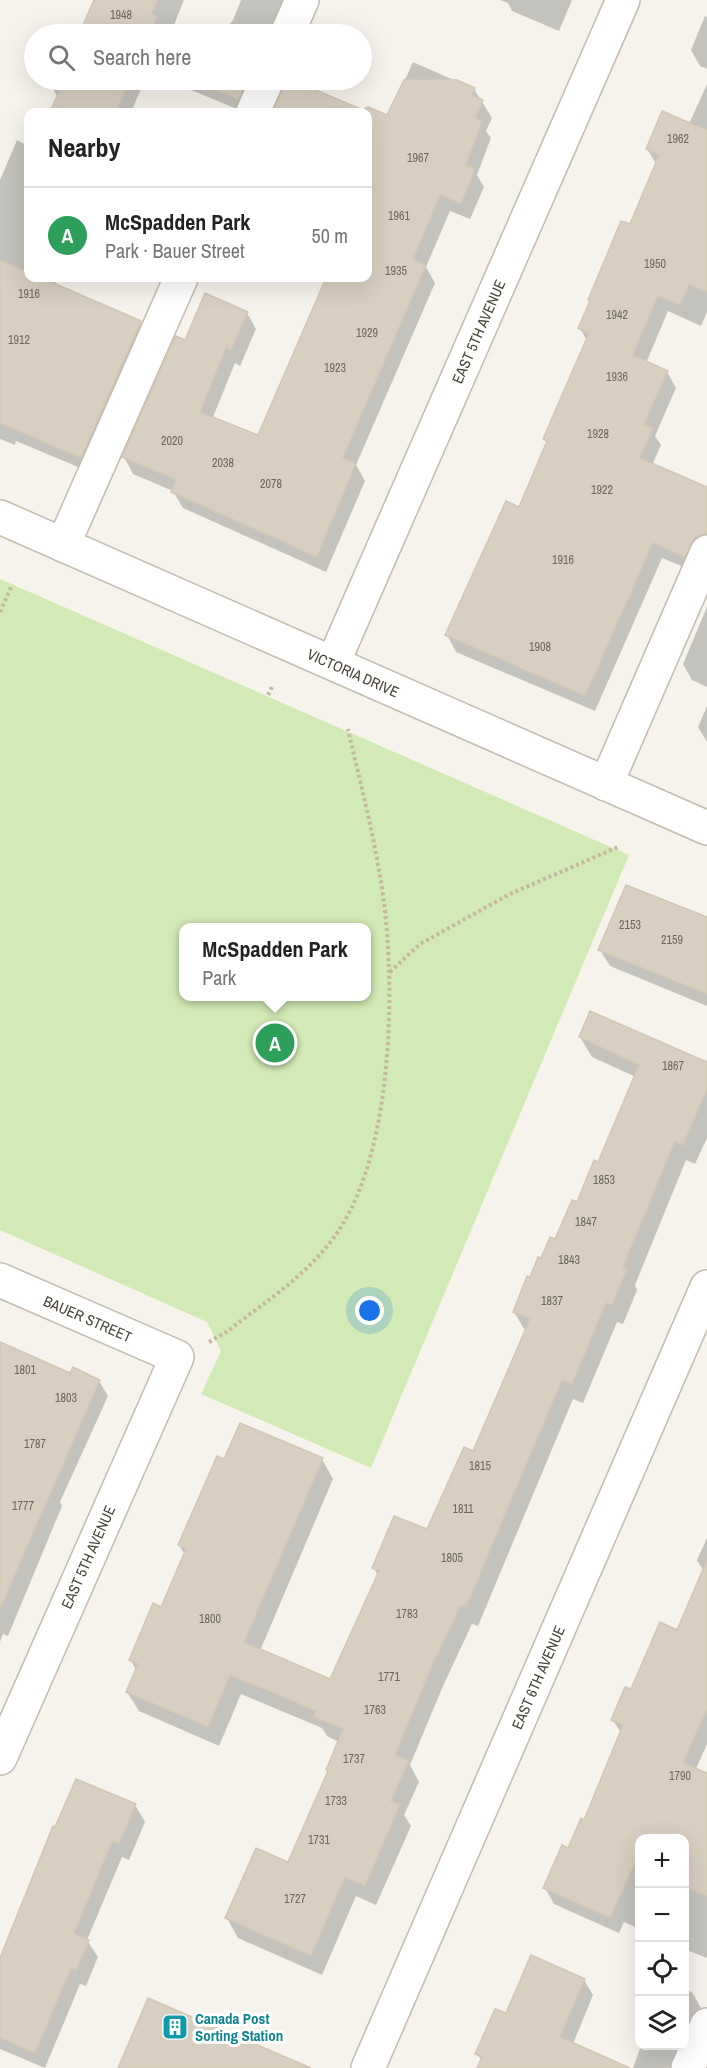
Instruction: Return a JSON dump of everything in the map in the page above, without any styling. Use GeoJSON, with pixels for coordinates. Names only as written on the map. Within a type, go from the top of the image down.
{"type":"FeatureCollection","features":[{"type":"Feature","properties":{"kind":"street"},"geometry":{"type":"LineString","coordinates":[[291,24],[302,0]]}},
{"type":"Feature","properties":{"kind":"street","name":"EAST 5TH AVENUE"},"geometry":{"type":"LineString","coordinates":[[333,663],[623,0]]}},
{"type":"Feature","properties":{"kind":"street"},"geometry":{"type":"LineString","coordinates":[[255,108],[263,90]]}},
{"type":"Feature","properties":{"kind":"street"},"geometry":{"type":"LineString","coordinates":[[63,545],[179,282]]}},
{"type":"Feature","properties":{"kind":"street","name":"VICTORIA DRIVE"},"geometry":{"type":"LineString","coordinates":[[0,517],[707,828]]}},
{"type":"Feature","properties":{"kind":"street"},"geometry":{"type":"LineString","coordinates":[[606,784],[707,552]]}},
{"type":"Feature","properties":{"kind":"street","name":"BAUER STREET"},"geometry":{"type":"LineString","coordinates":[[0,1280],[177,1357]]}},
{"type":"Feature","properties":{"kind":"street","name":"EAST 6TH AVENUE"},"geometry":{"type":"LineString","coordinates":[[368,2068],[707,1287]]}},
{"type":"Feature","properties":{"kind":"street","name":"EAST 5TH AVENUE"},"geometry":{"type":"LineString","coordinates":[[0,1758],[177,1357]]}},
{"type":"Feature","properties":{"kind":"street"},"geometry":{"type":"LineString","coordinates":[[688,2068],[707,2025]]}},
{"type":"Feature","properties":{"kind":"path"},"geometry":{"type":"LineString","coordinates":[[0,612],[12,585]]}},
{"type":"Feature","properties":{"kind":"path"},"geometry":{"type":"LineString","coordinates":[[268,695],[272,687]]}},
{"type":"Feature","properties":{"kind":"path"},"geometry":{"type":"LineString","coordinates":[[206,1343],[225,1333],[313,1263],[340,1229],[361,1186],[376,1132],[386,1062],[390,972],[381,877],[348,729]]}},
{"type":"Feature","properties":{"kind":"path"},"geometry":{"type":"LineString","coordinates":[[390,972],[420,944],[510,894],[618,847]]}},
{"type":"Feature","properties":{"kind":"green space"},"geometry":{"type":"Polygon","coordinates":[[[0,579],[629,855],[371,1468],[201,1394],[221,1351],[207,1322],[0,1230],[0,579]]]}},
{"type":"Feature","properties":{"kind":"building"},"geometry":{"type":"Polygon","coordinates":[[[94,0],[158,0],[152,14],[157,16],[153,24],[83,24],[94,0]]]}},
{"type":"Feature","properties":{"kind":"building"},"geometry":{"type":"Polygon","coordinates":[[[404,80],[457,80],[475,88],[472,95],[483,100],[476,118],[482,121],[466,165],[475,169],[461,204],[440,195],[413,259],[426,265],[343,458],[356,463],[317,557],[171,492],[176,480],[122,457],[176,336],[185,340],[205,293],[248,312],[231,350],[226,348],[200,412],[258,435],[324,282],[372,282],[372,109],[387,115],[404,80]]]}},
{"type":"Feature","properties":{"kind":"building"},"geometry":{"type":"Polygon","coordinates":[[[60,90],[126,90],[118,108],[52,108],[60,90]]]}},
{"type":"Feature","properties":{"kind":"building"},"geometry":{"type":"Polygon","coordinates":[[[216,90],[242,90],[238,99],[216,90]]]}},
{"type":"Feature","properties":{"kind":"building"},"geometry":{"type":"Polygon","coordinates":[[[281,90],[316,90],[358,108],[274,108],[281,90]]]}},
{"type":"Feature","properties":{"kind":"building"},"geometry":{"type":"Polygon","coordinates":[[[662,111],[707,130],[707,292],[689,285],[680,305],[658,296],[633,355],[668,371],[644,424],[653,428],[640,458],[707,487],[707,534],[695,537],[685,557],[653,543],[585,696],[445,635],[506,501],[519,507],[547,441],[543,439],[589,333],[578,328],[590,301],[588,300],[621,221],[630,224],[659,155],[646,149],[662,111]]]}},
{"type":"Feature","properties":{"kind":"building"},"geometry":{"type":"Polygon","coordinates":[[[0,260],[24,270],[24,282],[51,282],[141,321],[81,458],[0,423],[0,260]]]}},
{"type":"Feature","properties":{"kind":"building"},"geometry":{"type":"Polygon","coordinates":[[[626,885],[707,917],[707,994],[598,950],[626,885]]]}},
{"type":"Feature","properties":{"kind":"building"},"geometry":{"type":"Polygon","coordinates":[[[590,1011],[707,1062],[707,1089],[683,1145],[675,1141],[623,1267],[627,1269],[612,1305],[606,1303],[572,1384],[562,1380],[466,1607],[461,1605],[432,1666],[395,1755],[409,1761],[391,1801],[400,1805],[365,1886],[345,1877],[311,1956],[225,1918],[256,1848],[288,1862],[328,1771],[326,1770],[343,1729],[313,1717],[316,1711],[230,1675],[208,1727],[126,1692],[138,1664],[129,1660],[153,1603],[161,1607],[186,1549],[178,1545],[217,1456],[224,1459],[240,1423],[323,1458],[244,1642],[330,1679],[379,1571],[372,1568],[394,1516],[427,1529],[464,1447],[473,1451],[530,1319],[513,1312],[527,1276],[530,1277],[550,1237],[555,1239],[572,1200],[577,1202],[594,1160],[598,1162],[639,1065],[579,1037],[590,1011]]]}},
{"type":"Feature","properties":{"kind":"building"},"geometry":{"type":"Polygon","coordinates":[[[0,1342],[70,1373],[73,1367],[100,1380],[0,1609],[0,1342]]]}},
{"type":"Feature","properties":{"kind":"building"},"geometry":{"type":"Polygon","coordinates":[[[707,1560],[707,1709],[683,1763],[707,1773],[707,1896],[689,1889],[689,1834],[635,1834],[635,1866],[610,1918],[543,1888],[562,1845],[568,1848],[581,1818],[584,1820],[623,1725],[611,1720],[625,1687],[631,1689],[660,1622],[677,1630],[707,1560]]]}},
{"type":"Feature","properties":{"kind":"building"},"geometry":{"type":"Polygon","coordinates":[[[76,1779],[136,1804],[119,1844],[112,1842],[74,1933],[89,1940],[76,1970],[71,1968],[35,2053],[0,2038],[0,1958],[53,1826],[55,1827],[76,1779]]]}},
{"type":"Feature","properties":{"kind":"building"},"geometry":{"type":"Polygon","coordinates":[[[531,1955],[585,1979],[560,2037],[630,2068],[477,2068],[482,2057],[475,2054],[495,2009],[506,2013],[531,1955]]]}},
{"type":"Feature","properties":{"kind":"building","name":"Canada Post Sorting Station"},"geometry":{"type":"Polygon","coordinates":[[[148,1998],[311,2068],[118,2068],[148,1998]]]}},
{"type":"Feature","properties":{"kind":"place","name":"McSpadden Park"},"geometry":{"type":"Point","coordinates":[275,1043]}},
{"type":"Feature","properties":{"kind":"place","name":"Canada Post Sorting Station"},"geometry":{"type":"Point","coordinates":[175,2027]}}]}
